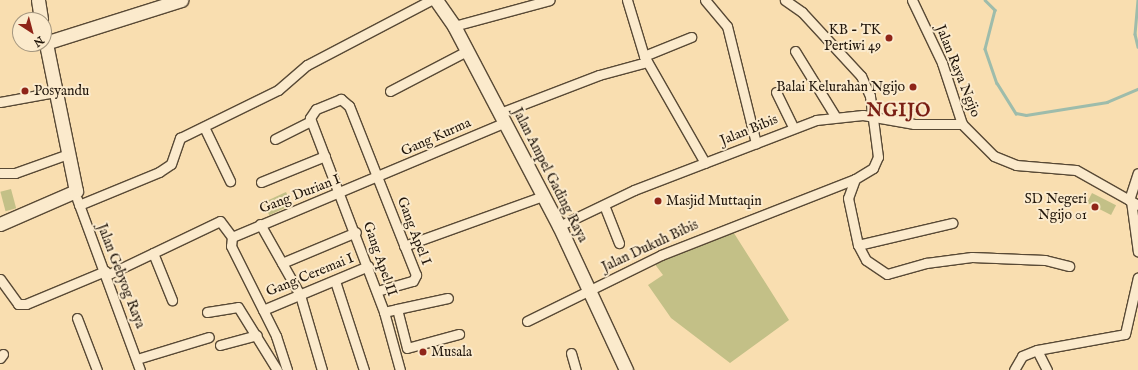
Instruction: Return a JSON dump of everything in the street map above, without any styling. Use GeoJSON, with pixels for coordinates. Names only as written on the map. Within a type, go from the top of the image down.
{"type":"FeatureCollection","features":[{"type":"Feature","properties":{"kind":"main road"},"geometry":{"type":"LineString","coordinates":[[38,0],[40,12]]}},
{"type":"Feature","properties":{"kind":"main road"},"geometry":{"type":"LineString","coordinates":[[52,37],[181,0]]}},
{"type":"Feature","properties":{"kind":"main road","name":"Jalan Ampel Gading Raya"},"geometry":{"type":"LineString","coordinates":[[436,0],[454,26],[559,226],[626,370]]}},
{"type":"Feature","properties":{"kind":"main road"},"geometry":{"type":"LineString","coordinates":[[0,224],[76,191],[47,52]]}},
{"type":"Feature","properties":{"kind":"street"},"geometry":{"type":"LineString","coordinates":[[79,205],[159,172],[171,164],[178,140],[205,129],[235,110],[278,90],[307,65],[431,0]]}},
{"type":"Feature","properties":{"kind":"street"},"geometry":{"type":"LineString","coordinates":[[454,26],[550,0]]}},
{"type":"Feature","properties":{"kind":"street"},"geometry":{"type":"LineString","coordinates":[[627,0],[646,59],[705,163]]}},
{"type":"Feature","properties":{"kind":"street"},"geometry":{"type":"LineString","coordinates":[[705,0],[728,26],[756,143]]}},
{"type":"Feature","properties":{"kind":"street"},"geometry":{"type":"LineString","coordinates":[[785,0],[802,12],[853,64],[870,96],[872,116]]}},
{"type":"Feature","properties":{"kind":"street","name":"Jalan Raya Ngijo"},"geometry":{"type":"LineString","coordinates":[[912,0],[942,63],[962,124],[1004,162],[1076,170],[1132,202]]}},
{"type":"Feature","properties":{"kind":"street"},"geometry":{"type":"LineString","coordinates":[[503,117],[599,75],[646,59],[690,37]]}},
{"type":"Feature","properties":{"kind":"street"},"geometry":{"type":"LineString","coordinates":[[390,91],[467,51]]}},
{"type":"Feature","properties":{"kind":"street"},"geometry":{"type":"LineString","coordinates":[[796,51],[835,116]]}},
{"type":"Feature","properties":{"kind":"street"},"geometry":{"type":"LineString","coordinates":[[0,102],[55,92]]}},
{"type":"Feature","properties":{"kind":"street"},"geometry":{"type":"LineString","coordinates":[[776,92],[793,127]]}},
{"type":"Feature","properties":{"kind":"street","name":"Gang Apel I"},"geometry":{"type":"LineString","coordinates":[[311,121],[311,114],[316,108],[341,99],[349,106],[379,178],[416,277],[377,291]]}},
{"type":"Feature","properties":{"kind":"street","name":"Jalan Bibis"},"geometry":{"type":"LineString","coordinates":[[559,226],[604,205],[793,127],[835,116],[872,116],[914,124],[962,124]]}},
{"type":"Feature","properties":{"kind":"street","name":"Jalan Dukuh Bibis"},"geometry":{"type":"LineString","coordinates":[[527,321],[711,234],[855,180],[876,163],[872,116]]}},
{"type":"Feature","properties":{"kind":"street","name":"Gang Kurma"},"geometry":{"type":"LineString","coordinates":[[379,178],[503,117]]}},
{"type":"Feature","properties":{"kind":"street"},"geometry":{"type":"LineString","coordinates":[[275,139],[311,121]]}},
{"type":"Feature","properties":{"kind":"street","name":"Gang Apel II"},"geometry":{"type":"LineString","coordinates":[[311,121],[342,193],[384,312],[397,310],[403,342],[409,348],[459,334]]}},
{"type":"Feature","properties":{"kind":"street"},"geometry":{"type":"LineString","coordinates":[[205,129],[230,181]]}},
{"type":"Feature","properties":{"kind":"street"},"geometry":{"type":"LineString","coordinates":[[0,173],[15,173],[68,154]]}},
{"type":"Feature","properties":{"kind":"street"},"geometry":{"type":"LineString","coordinates":[[261,182],[325,156]]}},
{"type":"Feature","properties":{"kind":"street"},"geometry":{"type":"LineString","coordinates":[[1138,173],[1132,202],[1138,252]]}},
{"type":"Feature","properties":{"kind":"street","name":"Gang Durian I"},"geometry":{"type":"LineString","coordinates":[[232,237],[260,224],[379,178]]}},
{"type":"Feature","properties":{"kind":"street"},"geometry":{"type":"LineString","coordinates":[[855,180],[848,198],[858,245],[866,260],[886,274],[926,263],[972,257],[1045,260],[1069,266]]}},
{"type":"Feature","properties":{"kind":"street","name":"Jalan Gebyog Raya"},"geometry":{"type":"LineString","coordinates":[[76,191],[79,205],[106,273],[138,367]]}},
{"type":"Feature","properties":{"kind":"street"},"geometry":{"type":"LineString","coordinates":[[404,246],[543,196]]}},
{"type":"Feature","properties":{"kind":"street"},"geometry":{"type":"LineString","coordinates":[[604,205],[619,243]]}},
{"type":"Feature","properties":{"kind":"street"},"geometry":{"type":"LineString","coordinates":[[0,279],[18,304],[26,304],[153,254],[220,221],[232,237],[231,246],[262,310],[281,368]]}},
{"type":"Feature","properties":{"kind":"street"},"geometry":{"type":"LineString","coordinates":[[858,245],[952,223]]}},
{"type":"Feature","properties":{"kind":"street"},"geometry":{"type":"LineString","coordinates":[[260,224],[300,295],[322,370]]}},
{"type":"Feature","properties":{"kind":"street"},"geometry":{"type":"LineString","coordinates":[[282,263],[356,232]]}},
{"type":"Feature","properties":{"kind":"street"},"geometry":{"type":"LineString","coordinates":[[153,254],[172,300]]}},
{"type":"Feature","properties":{"kind":"street","name":"Gang Ceremai I"},"geometry":{"type":"LineString","coordinates":[[262,310],[335,281],[368,266]]}},
{"type":"Feature","properties":{"kind":"street"},"geometry":{"type":"LineString","coordinates":[[1014,370],[1022,356],[1037,350],[1125,334],[1138,277]]}},
{"type":"Feature","properties":{"kind":"street"},"geometry":{"type":"LineString","coordinates":[[335,281],[364,370]]}},
{"type":"Feature","properties":{"kind":"street"},"geometry":{"type":"LineString","coordinates":[[397,310],[448,298]]}},
{"type":"Feature","properties":{"kind":"street"},"geometry":{"type":"LineString","coordinates":[[207,312],[234,306],[243,312],[281,368]]}},
{"type":"Feature","properties":{"kind":"street"},"geometry":{"type":"LineString","coordinates":[[384,312],[400,370]]}},
{"type":"Feature","properties":{"kind":"street"},"geometry":{"type":"LineString","coordinates":[[77,318],[97,370]]}},
{"type":"Feature","properties":{"kind":"street"},"geometry":{"type":"LineString","coordinates":[[220,345],[257,334]]}},
{"type":"Feature","properties":{"kind":"street"},"geometry":{"type":"LineString","coordinates":[[138,367],[208,336]]}},
{"type":"Feature","properties":{"kind":"street"},"geometry":{"type":"LineString","coordinates":[[1037,350],[1048,370]]}},
{"type":"Feature","properties":{"kind":"street"},"geometry":{"type":"LineString","coordinates":[[570,353],[576,370]]}},
{"type":"Feature","properties":{"kind":"street"},"geometry":{"type":"LineString","coordinates":[[266,370],[281,368]]}},
{"type":"Feature","properties":{"kind":"shaded area"},"geometry":{"type":"Polygon","coordinates":[[[11,189],[16,208],[6,211],[0,192],[11,189]]]}},
{"type":"Feature","properties":{"kind":"shaded area"},"geometry":{"type":"Polygon","coordinates":[[[286,192],[292,205],[269,215],[263,203],[286,192]]]}},
{"type":"Feature","properties":{"kind":"shaded area"},"geometry":{"type":"Polygon","coordinates":[[[1092,193],[1116,205],[1111,215],[1087,203],[1092,193]]]}},
{"type":"Feature","properties":{"kind":"shaded area"},"geometry":{"type":"Polygon","coordinates":[[[732,230],[789,320],[730,363],[671,318],[648,285],[663,275],[654,263],[732,230]]]}},
{"type":"Feature","properties":{"kind":"waterway"},"geometry":{"type":"LineString","coordinates":[[985,0],[995,10],[985,49],[997,83],[1016,113],[1026,115],[1107,102],[1138,89]]}},
{"type":"Feature","properties":{"kind":"waterway"},"geometry":{"type":"LineString","coordinates":[[1138,0],[1135,34],[1138,47]]}},
{"type":"Feature","properties":{"kind":"place","name":"KB - TK Pertiwi 49"},"geometry":{"type":"Point","coordinates":[889,38]}},
{"type":"Feature","properties":{"kind":"place","name":"Balai Kelurahan Ngijo"},"geometry":{"type":"Point","coordinates":[913,87]}},
{"type":"Feature","properties":{"kind":"place","name":"Posyandu"},"geometry":{"type":"Point","coordinates":[25,91]}},
{"type":"Feature","properties":{"kind":"place","name":"Masjid Muttaqin"},"geometry":{"type":"Point","coordinates":[658,201]}},
{"type":"Feature","properties":{"kind":"place","name":"SD Negeri Ngijo 01"},"geometry":{"type":"Point","coordinates":[1095,207]}},
{"type":"Feature","properties":{"kind":"place","name":"Musala"},"geometry":{"type":"Point","coordinates":[423,352]}},
{"type":"Feature","properties":{"kind":"district","name":"NGIJO"},"geometry":{"type":"Point","coordinates":[899,112]}}]}
